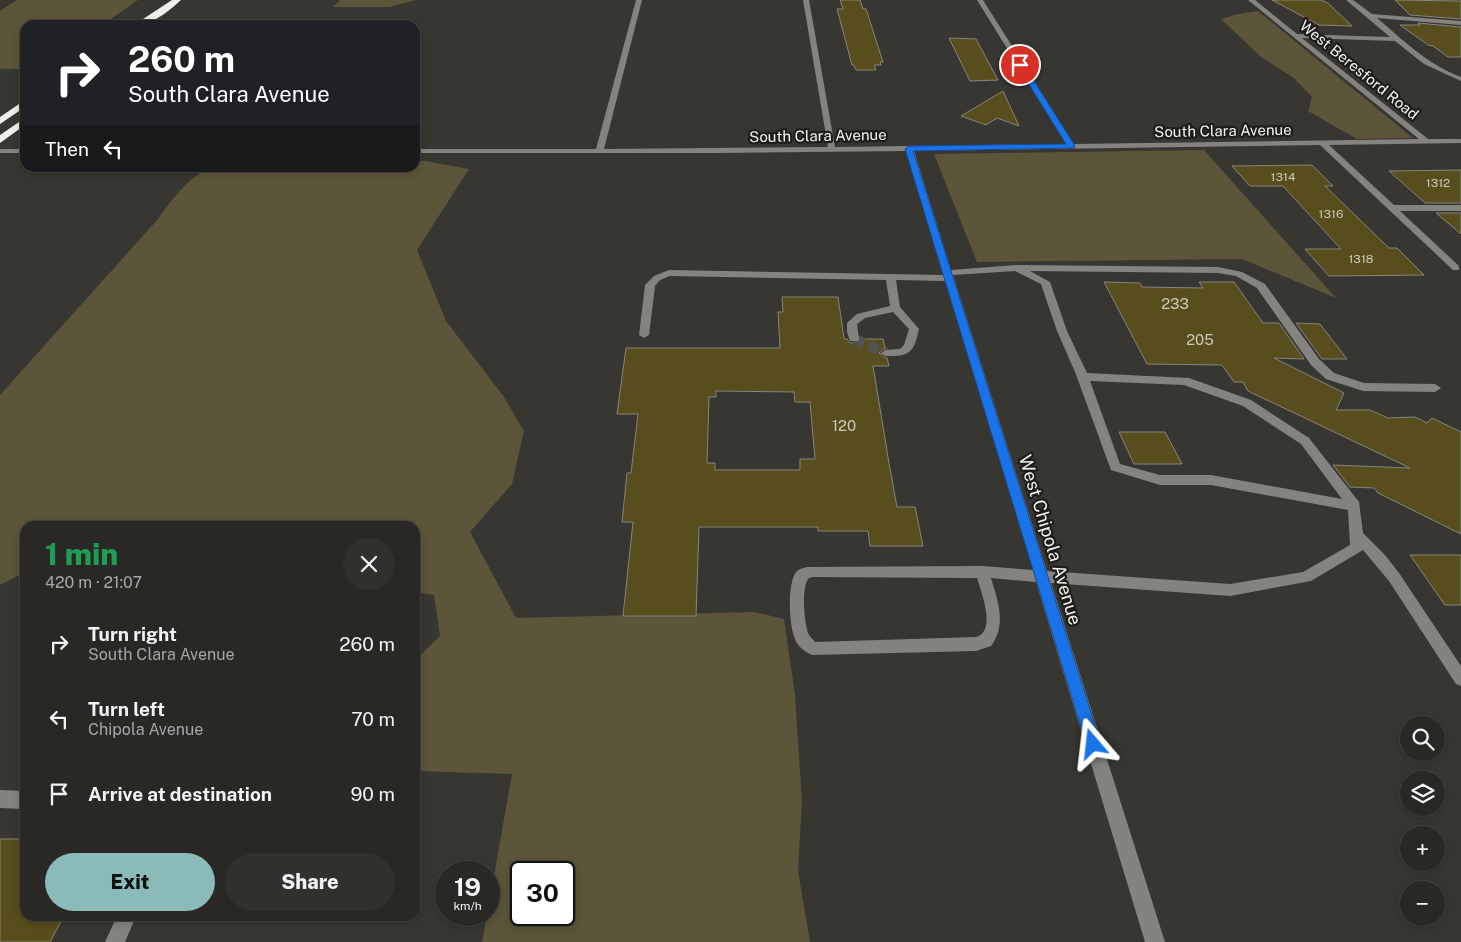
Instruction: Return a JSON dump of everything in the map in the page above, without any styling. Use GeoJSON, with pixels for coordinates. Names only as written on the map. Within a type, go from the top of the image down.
{"type":"FeatureCollection","features":[{"type":"Feature","properties":{"kind":"highway"},"geometry":{"type":"LineString","coordinates":[[151,20],[176,0]]}},
{"type":"Feature","properties":{"kind":"highway"},"geometry":{"type":"LineString","coordinates":[[0,121],[20,107]]}},
{"type":"Feature","properties":{"kind":"highway"},"geometry":{"type":"LineString","coordinates":[[0,140],[20,125]]}},
{"type":"Feature","properties":{"kind":"street"},"geometry":{"type":"LineString","coordinates":[[599,151],[639,0]]}},
{"type":"Feature","properties":{"kind":"street"},"geometry":{"type":"LineString","coordinates":[[806,0],[832,150]]}},
{"type":"Feature","properties":{"kind":"street"},"geometry":{"type":"LineString","coordinates":[[980,0],[1071,146]]}},
{"type":"Feature","properties":{"kind":"street","name":"West Beresford Road"},"geometry":{"type":"LineString","coordinates":[[1251,0],[1427,142]]}},
{"type":"Feature","properties":{"kind":"street"},"geometry":{"type":"LineString","coordinates":[[1349,0],[1422,61],[1440,72],[1461,79]]}},
{"type":"Feature","properties":{"kind":"street"},"geometry":{"type":"LineString","coordinates":[[1370,16],[1461,23]]}},
{"type":"Feature","properties":{"kind":"street"},"geometry":{"type":"LineString","coordinates":[[1295,36],[1396,39]]}},
{"type":"Feature","properties":{"kind":"street","name":"South Clara Avenue"},"geometry":{"type":"LineString","coordinates":[[420,151],[832,150],[1461,141]]}},
{"type":"Feature","properties":{"kind":"street"},"geometry":{"type":"LineString","coordinates":[[1322,143],[1456,268]]}},
{"type":"Feature","properties":{"kind":"street","name":"West Chipola Avenue"},"geometry":{"type":"LineString","coordinates":[[909,149],[1155,942]]}},
{"type":"Feature","properties":{"kind":"street"},"geometry":{"type":"LineString","coordinates":[[0,151],[20,151]]}},
{"type":"Feature","properties":{"kind":"street"},"geometry":{"type":"LineString","coordinates":[[1392,208],[1461,208]]}},
{"type":"Feature","properties":{"kind":"street"},"geometry":{"type":"LineString","coordinates":[[1016,268],[1044,282],[1062,331],[1083,377],[1116,467],[1160,480],[1211,480],[1301,498],[1354,506]]}},
{"type":"Feature","properties":{"kind":"street"},"geometry":{"type":"LineString","coordinates":[[644,335],[650,285],[657,278],[669,273],[891,277],[948,275],[1016,268],[1218,270],[1239,274],[1261,286],[1315,362],[1330,376],[1363,387],[1435,388]]}},
{"type":"Feature","properties":{"kind":"street"},"geometry":{"type":"LineString","coordinates":[[886,353],[903,352],[909,346],[914,329],[895,308],[891,277]]}},
{"type":"Feature","properties":{"kind":"street"},"geometry":{"type":"LineString","coordinates":[[854,339],[852,323],[861,316],[895,308]]}},
{"type":"Feature","properties":{"kind":"street"},"geometry":{"type":"LineString","coordinates":[[982,572],[993,616],[994,629],[986,641],[976,644],[831,649],[812,648],[801,637],[797,592],[800,578],[804,573],[813,571],[982,572],[1230,590],[1306,577],[1357,548],[1354,506],[1305,442],[1247,403],[1185,381],[1083,377]]}},
{"type":"Feature","properties":{"kind":"street"},"geometry":{"type":"LineString","coordinates":[[1356,535],[1380,559],[1394,577],[1461,679]]}},
{"type":"Feature","properties":{"kind":"street"},"geometry":{"type":"LineString","coordinates":[[0,799],[20,800]]}},
{"type":"Feature","properties":{"kind":"street"},"geometry":{"type":"LineString","coordinates":[[115,942],[125,921]]}},
{"type":"Feature","properties":{"kind":"shaded area"},"geometry":{"type":"Polygon","coordinates":[[[17,0],[138,0],[109,20],[20,20],[20,69],[0,69],[0,11],[17,0]]]}},
{"type":"Feature","properties":{"kind":"shaded area"},"geometry":{"type":"Polygon","coordinates":[[[340,0],[417,0],[389,7],[333,7],[340,0]]]}},
{"type":"Feature","properties":{"kind":"shaded area"},"geometry":{"type":"Polygon","coordinates":[[[1258,11],[1413,138],[1357,139],[1308,111],[1312,97],[1294,78],[1261,57],[1221,19],[1258,11]]]}},
{"type":"Feature","properties":{"kind":"shaded area"},"geometry":{"type":"Polygon","coordinates":[[[1204,150],[1336,298],[1242,259],[977,262],[934,154],[1204,150]]]}},
{"type":"Feature","properties":{"kind":"shaded area"},"geometry":{"type":"Polygon","coordinates":[[[420,161],[469,169],[417,250],[446,321],[504,397],[524,431],[512,484],[470,532],[516,618],[754,612],[784,619],[795,695],[802,802],[798,871],[810,942],[482,942],[485,926],[500,926],[500,861],[497,861],[512,774],[420,771],[420,655],[440,636],[434,595],[420,593],[420,521],[20,521],[20,576],[0,585],[0,395],[190,181],[203,172],[420,172],[420,161]]]}},
{"type":"Feature","properties":{"kind":"building"},"geometry":{"type":"Polygon","coordinates":[[[840,0],[860,0],[863,9],[866,9],[883,62],[880,62],[881,65],[874,65],[876,70],[856,70],[854,65],[852,65],[837,9],[843,9],[840,0]]]}},
{"type":"Feature","properties":{"kind":"building"},"geometry":{"type":"Polygon","coordinates":[[[1272,0],[1321,0],[1328,3],[1352,26],[1319,25],[1272,0]]]}},
{"type":"Feature","properties":{"kind":"building"},"geometry":{"type":"Polygon","coordinates":[[[1395,0],[1461,1],[1461,19],[1410,15],[1395,0]]]}},
{"type":"Feature","properties":{"kind":"building"},"geometry":{"type":"Polygon","coordinates":[[[1418,23],[1461,27],[1461,57],[1448,57],[1400,25],[1420,25],[1418,23]]]}},
{"type":"Feature","properties":{"kind":"building"},"geometry":{"type":"Polygon","coordinates":[[[949,38],[976,39],[998,80],[970,81],[949,38]]]}},
{"type":"Feature","properties":{"kind":"building"},"geometry":{"type":"Polygon","coordinates":[[[1003,91],[1019,126],[997,118],[986,125],[961,116],[1003,91]]]}},
{"type":"Feature","properties":{"kind":"building"},"geometry":{"type":"Polygon","coordinates":[[[1312,165],[1333,186],[1325,186],[1389,248],[1397,248],[1424,275],[1329,276],[1305,249],[1341,249],[1283,186],[1250,186],[1232,166],[1312,165]]]}},
{"type":"Feature","properties":{"kind":"building"},"geometry":{"type":"Polygon","coordinates":[[[1461,170],[1461,203],[1425,203],[1389,171],[1461,170]]]}},
{"type":"Feature","properties":{"kind":"building"},"geometry":{"type":"Polygon","coordinates":[[[1436,213],[1461,213],[1461,234],[1436,213]]]}},
{"type":"Feature","properties":{"kind":"building"},"geometry":{"type":"Polygon","coordinates":[[[1104,282],[1140,283],[1142,287],[1203,288],[1199,282],[1234,282],[1263,323],[1279,323],[1304,359],[1274,358],[1344,393],[1336,410],[1370,410],[1388,418],[1415,417],[1427,423],[1432,418],[1461,432],[1461,534],[1378,493],[1374,488],[1350,487],[1333,465],[1410,468],[1248,391],[1243,382],[1234,382],[1222,365],[1147,364],[1104,282]]]}},
{"type":"Feature","properties":{"kind":"building"},"geometry":{"type":"Polygon","coordinates":[[[782,297],[838,297],[844,339],[847,339],[850,343],[858,343],[861,339],[883,339],[885,348],[879,353],[887,358],[889,366],[873,366],[897,507],[915,507],[923,546],[870,546],[868,531],[818,531],[818,527],[699,527],[696,616],[623,616],[633,522],[622,522],[627,473],[631,473],[638,414],[617,414],[626,348],[780,348],[778,312],[783,312],[782,297]],[[716,391],[716,397],[709,397],[707,463],[715,463],[715,470],[800,470],[800,459],[815,459],[810,402],[795,402],[794,392],[716,391]]]}},
{"type":"Feature","properties":{"kind":"building"},"geometry":{"type":"Polygon","coordinates":[[[1296,323],[1320,324],[1347,359],[1322,359],[1296,323]]]}},
{"type":"Feature","properties":{"kind":"building"},"geometry":{"type":"Polygon","coordinates":[[[1119,432],[1165,432],[1182,464],[1134,464],[1119,432]]]}},
{"type":"Feature","properties":{"kind":"building"},"geometry":{"type":"Polygon","coordinates":[[[1410,555],[1461,555],[1461,605],[1445,605],[1410,555]]]}},
{"type":"Feature","properties":{"kind":"building"},"geometry":{"type":"Polygon","coordinates":[[[0,839],[20,839],[20,921],[61,921],[50,942],[0,942],[0,839]]]}},
{"type":"Feature","properties":{"kind":"tunnel"},"geometry":{"type":"LineString","coordinates":[[854,339],[886,353]]}},
{"type":"Feature","properties":{"kind":"route"},"geometry":{"type":"LineString","coordinates":[[1020,65],[1071,146],[909,149],[1093,744]]}}]}
